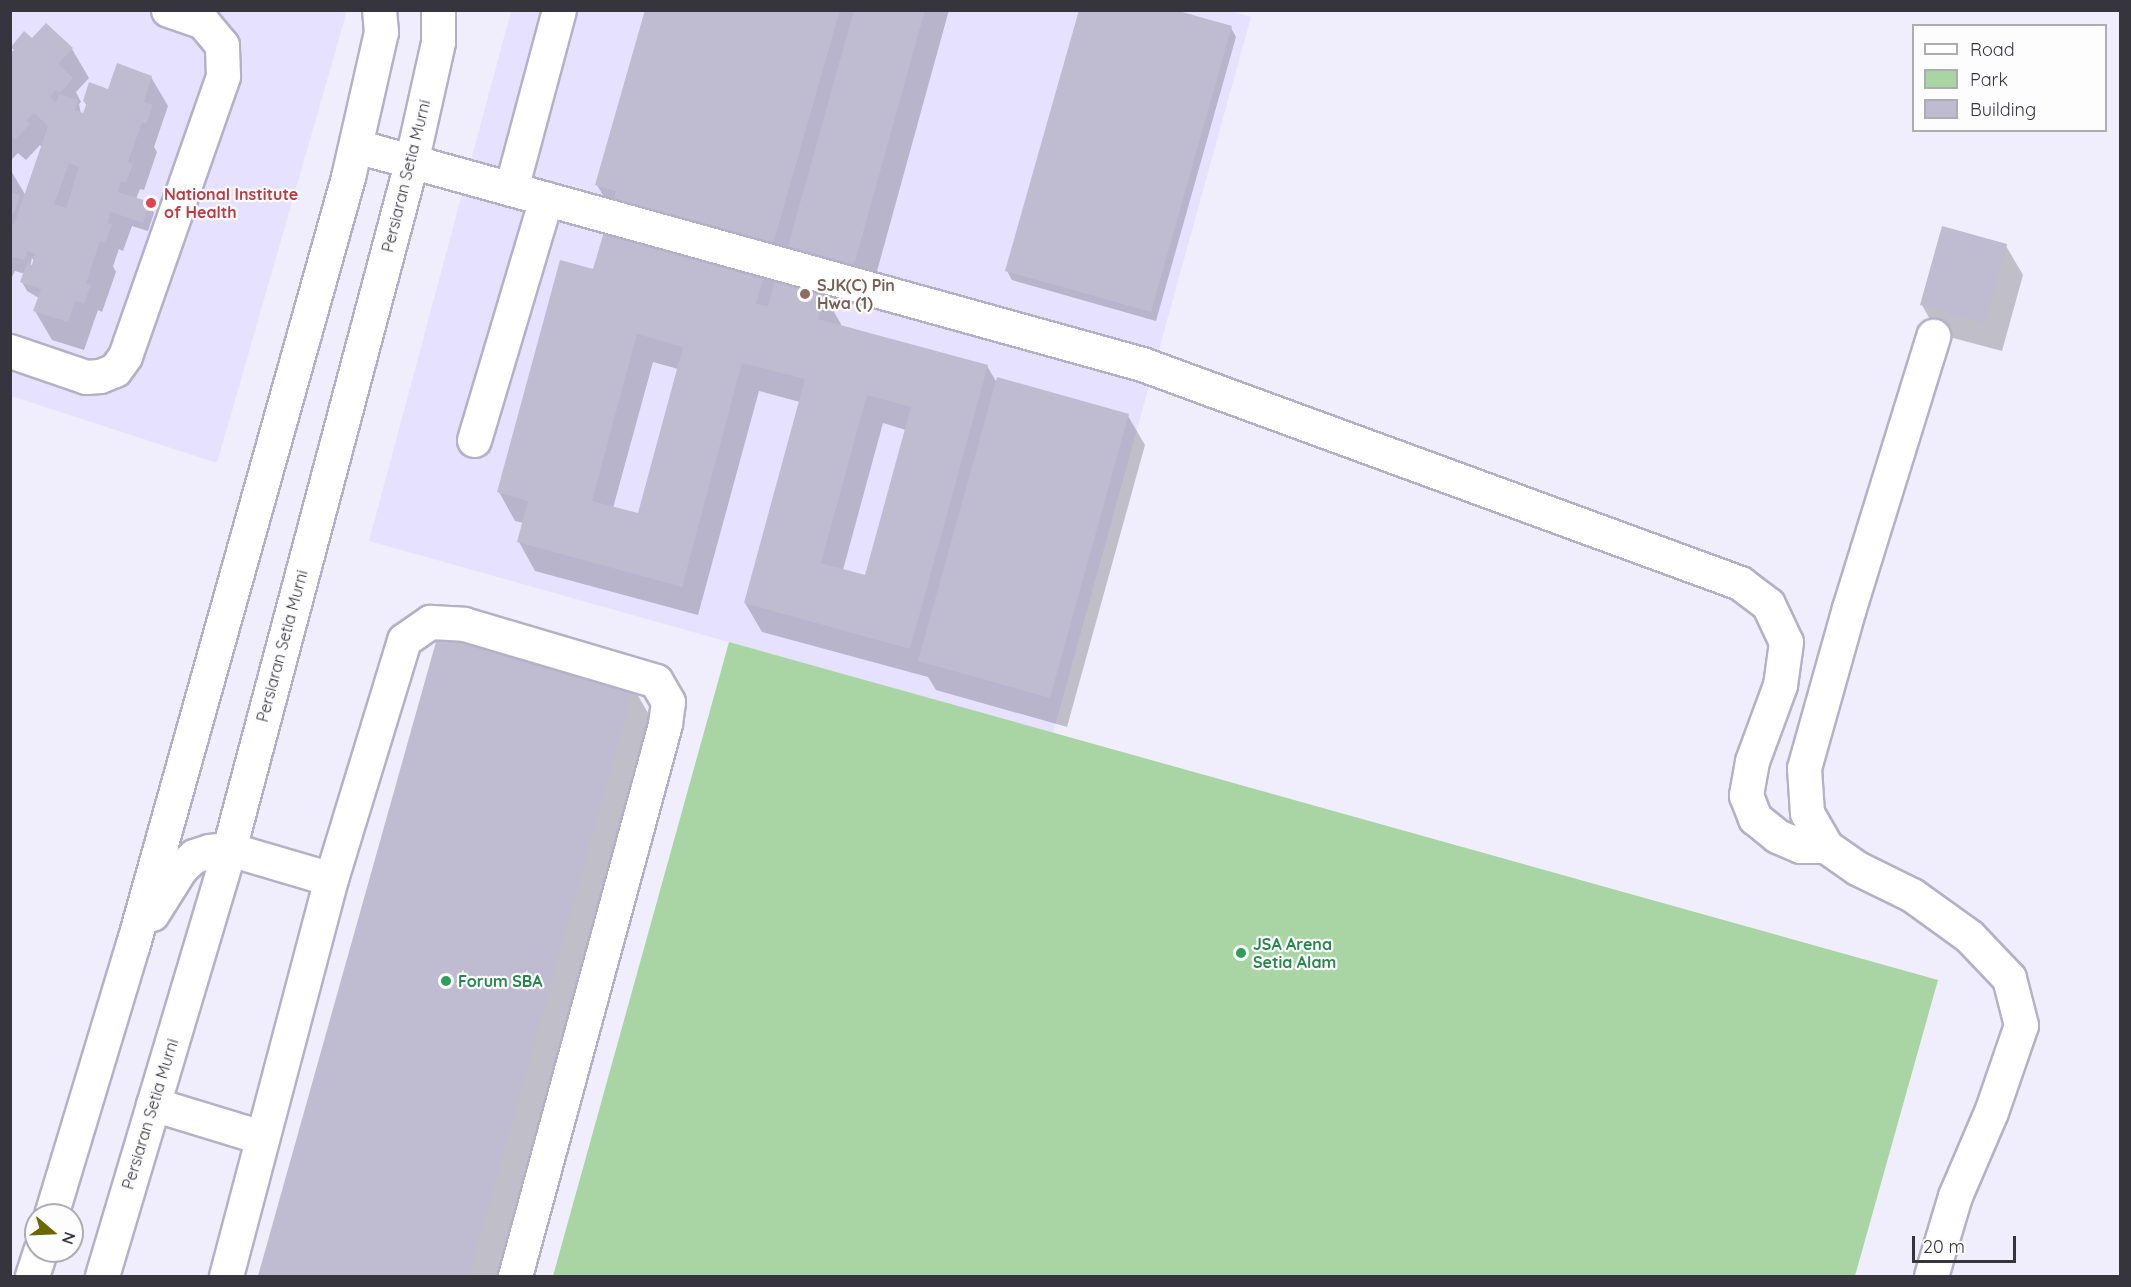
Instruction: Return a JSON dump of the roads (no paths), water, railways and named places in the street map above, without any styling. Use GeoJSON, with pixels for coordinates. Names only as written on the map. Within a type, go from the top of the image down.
{"type":"FeatureCollection","features":[{"type":"Feature","properties":{"kind":"street"},"geometry":{"type":"LineString","coordinates":[[10,351],[86,377],[100,376],[115,370],[125,356],[223,76],[222,45],[203,22],[168,10]]}},
{"type":"Feature","properties":{"kind":"street"},"geometry":{"type":"LineString","coordinates":[[55,1203],[133,944],[356,146],[381,32],[379,10]]}},
{"type":"Feature","properties":{"kind":"street","name":"Persiaran Setia Murni"},"geometry":{"type":"LineString","coordinates":[[102,1275],[229,849],[411,163],[438,42],[438,10]]}},
{"type":"Feature","properties":{"kind":"street"},"geometry":{"type":"LineString","coordinates":[[511,189],[559,10]]}},
{"type":"Feature","properties":{"kind":"street"},"geometry":{"type":"LineString","coordinates":[[356,146],[1142,364],[1740,583],[1768,604],[1786,642],[1780,685],[1752,761],[1746,795],[1755,819],[1777,836],[1800,846],[1826,846]]}},
{"type":"Feature","properties":{"kind":"street"},"geometry":{"type":"LineString","coordinates":[[474,440],[546,199]]}},
{"type":"Feature","properties":{"kind":"street"},"geometry":{"type":"LineString","coordinates":[[1931,1276],[1955,1196],[1991,1112],[2021,1025],[2009,978],[1969,936],[1912,895],[1857,868],[1826,846],[1807,813],[1804,768],[1846,619],[1933,336]]}},
{"type":"Feature","properties":{"kind":"street"},"geometry":{"type":"LineString","coordinates":[[226,1276],[331,879],[404,640],[429,622],[464,624],[656,681],[668,702],[665,724],[515,1276]]}},
{"type":"Feature","properties":{"kind":"street"},"geometry":{"type":"LineString","coordinates":[[133,944],[181,868],[194,856],[209,851],[229,849],[331,879]]}},
{"type":"Feature","properties":{"kind":"street"},"geometry":{"type":"LineString","coordinates":[[153,1104],[261,1137]]}},
{"type":"Feature","properties":{"kind":"place","name":"National Institute of Health"},"geometry":{"type":"Point","coordinates":[151,203]}},
{"type":"Feature","properties":{"kind":"place","name":"SJK(C) Pin Hwa (1)"},"geometry":{"type":"Point","coordinates":[805,294]}},
{"type":"Feature","properties":{"kind":"place","name":"JSA Arena Setia Alam"},"geometry":{"type":"Point","coordinates":[1241,953]}},
{"type":"Feature","properties":{"kind":"place","name":"Forum SBA"},"geometry":{"type":"Point","coordinates":[446,981]}}]}
